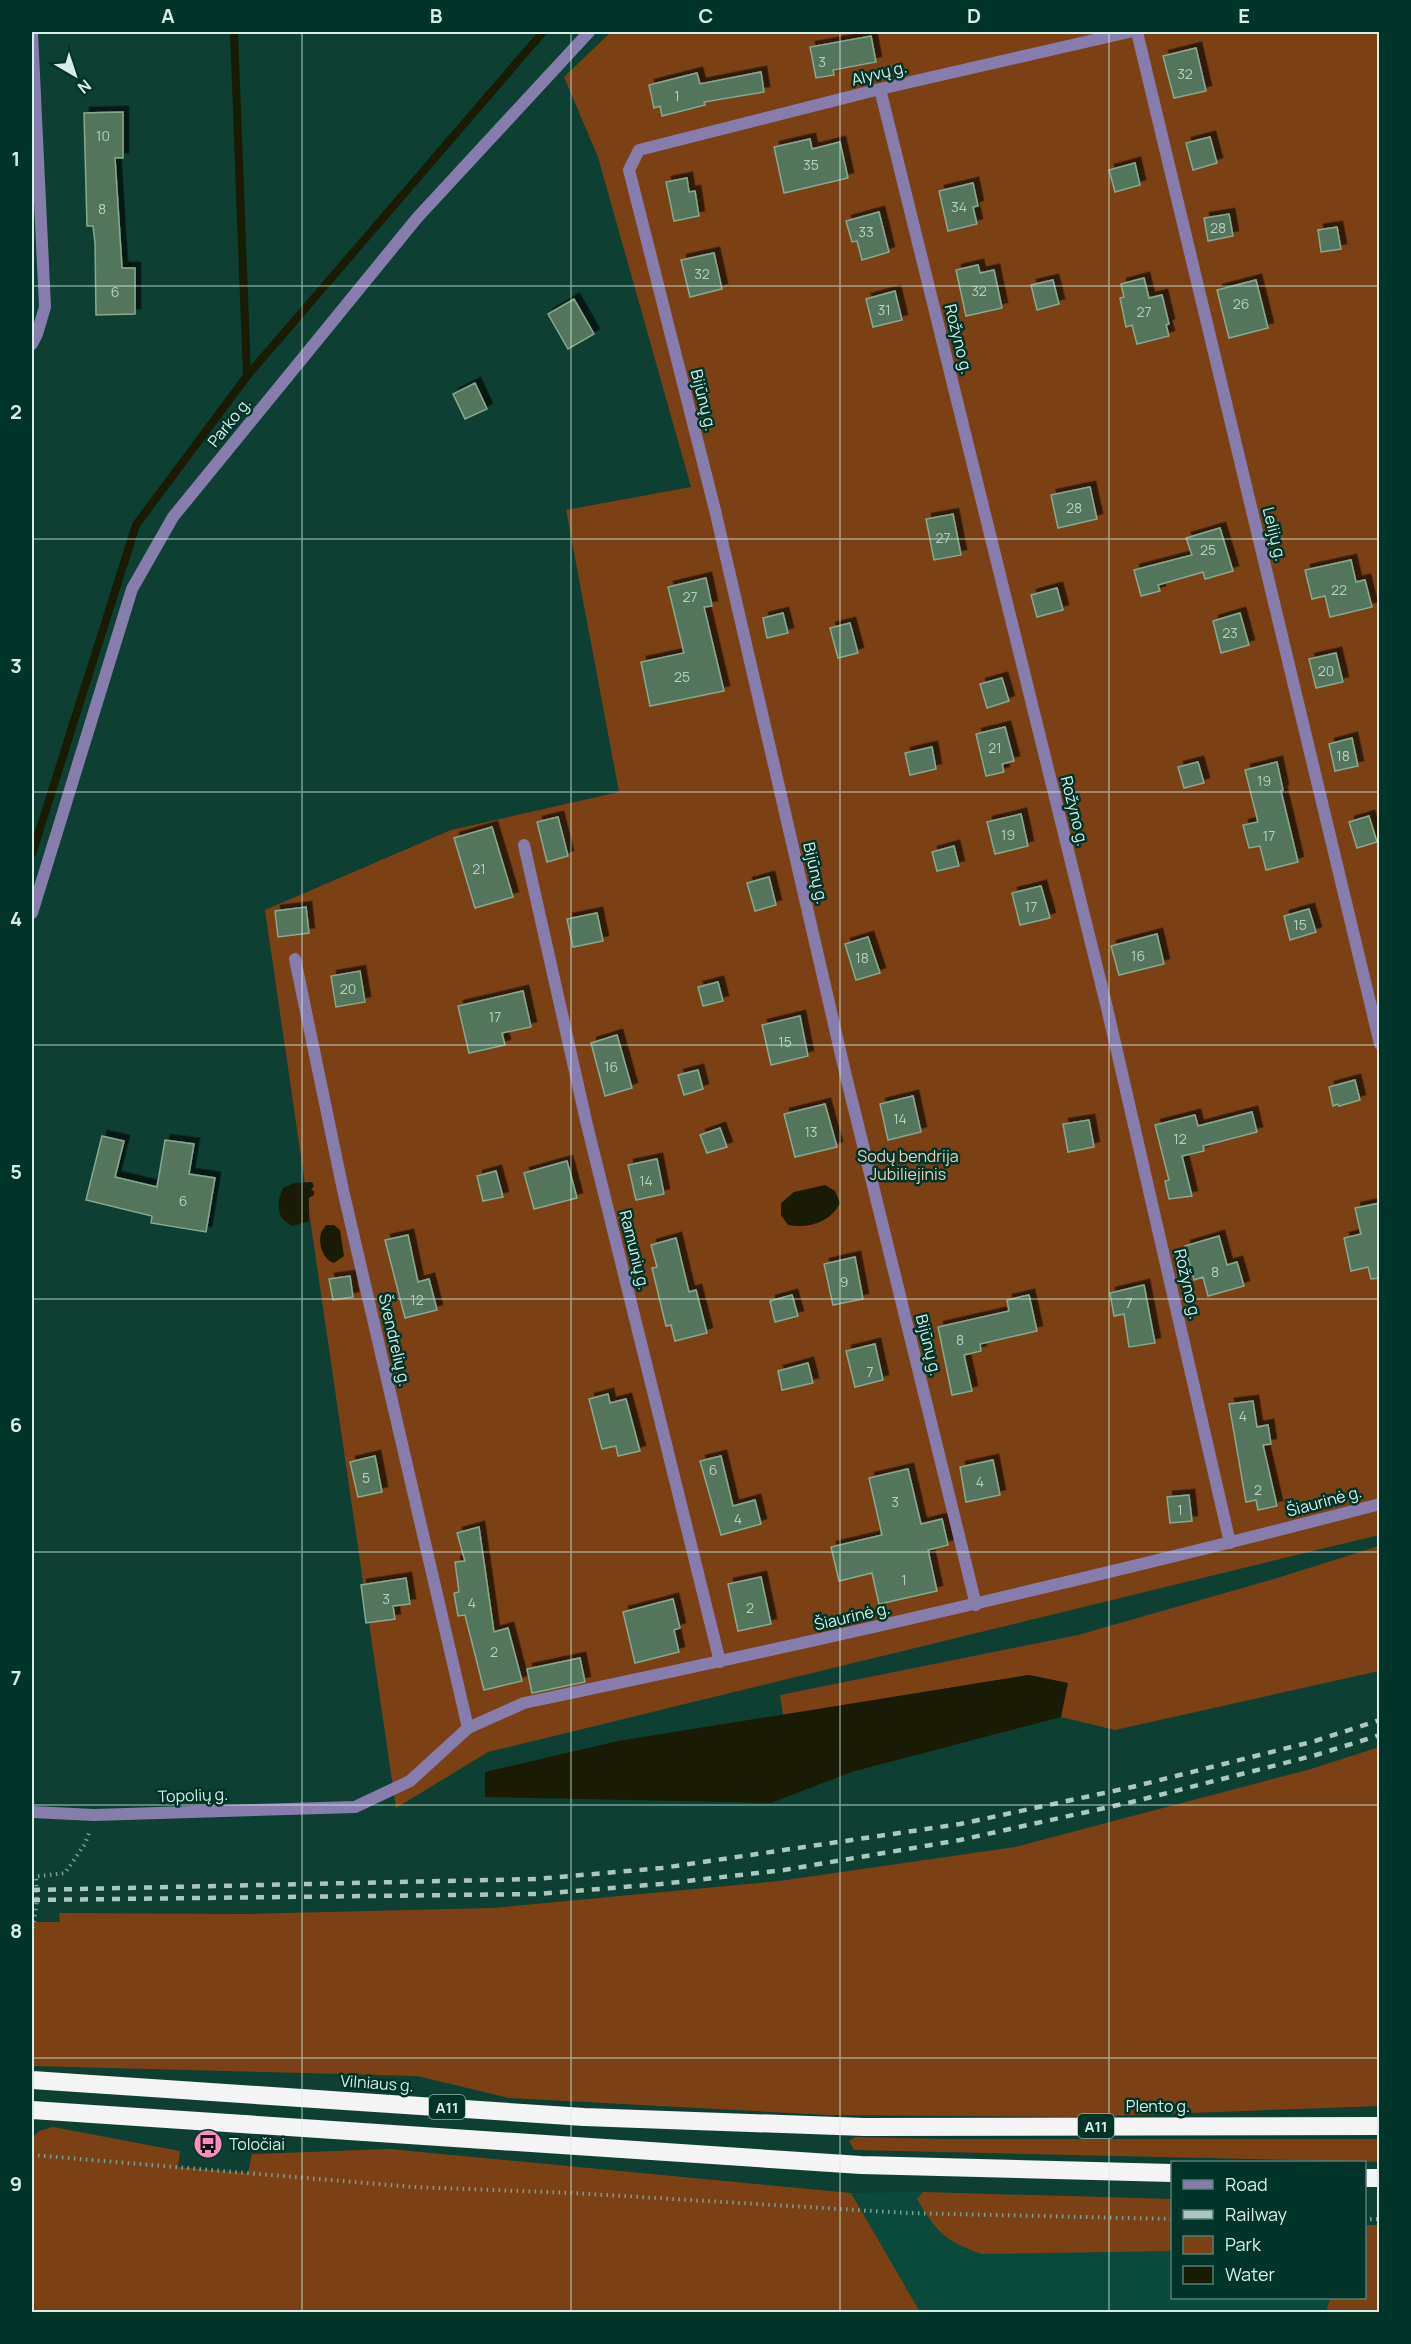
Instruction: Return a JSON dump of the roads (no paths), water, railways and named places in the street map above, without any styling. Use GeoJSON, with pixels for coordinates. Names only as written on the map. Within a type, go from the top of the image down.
{"type":"FeatureCollection","features":[{"type":"Feature","properties":{"kind":"highway","name":"Vilniaus g."},"geometry":{"type":"LineString","coordinates":[[32,2080],[584,2117],[864,2127]]}},
{"type":"Feature","properties":{"kind":"highway","name":"A11"},"geometry":{"type":"LineString","coordinates":[[32,2110],[861,2165],[1171,2173]]}},
{"type":"Feature","properties":{"kind":"highway","name":"Plento g."},"geometry":{"type":"LineString","coordinates":[[864,2127],[1380,2126]]}},
{"type":"Feature","properties":{"kind":"street","name":"Parko g."},"geometry":{"type":"LineString","coordinates":[[32,913],[132,588],[172,518],[417,218],[589,32]]}},
{"type":"Feature","properties":{"kind":"street","name":"Alyvų g."},"geometry":{"type":"LineString","coordinates":[[639,150],[880,89],[1128,32]]}},
{"type":"Feature","properties":{"kind":"street","name":"Lelijų g."},"geometry":{"type":"LineString","coordinates":[[1137,32],[1380,1044]]}},
{"type":"Feature","properties":{"kind":"street"},"geometry":{"type":"LineString","coordinates":[[32,33],[45,307],[32,344]]}},
{"type":"Feature","properties":{"kind":"street","name":"Rožyno g."},"geometry":{"type":"LineString","coordinates":[[880,89],[1107,1008],[1230,1543]]}},
{"type":"Feature","properties":{"kind":"street","name":"Bijūnų g."},"geometry":{"type":"LineString","coordinates":[[639,150],[630,170],[715,510],[845,1072],[976,1605]]}},
{"type":"Feature","properties":{"kind":"street","name":"Ramunių g."},"geometry":{"type":"LineString","coordinates":[[524,845],[589,1136],[720,1662]]}},
{"type":"Feature","properties":{"kind":"street","name":"Švendrelių g."},"geometry":{"type":"LineString","coordinates":[[295,959],[346,1201],[468,1728]]}},
{"type":"Feature","properties":{"kind":"street","name":"Šiaurinė g."},"geometry":{"type":"LineString","coordinates":[[355,1807],[411,1781],[468,1728],[524,1703],[976,1605],[1380,1504]]}},
{"type":"Feature","properties":{"kind":"street","name":"Topolių g."},"geometry":{"type":"LineString","coordinates":[[32,1812],[94,1815],[355,1807]]}},
{"type":"Feature","properties":{"kind":"water"},"geometry":{"type":"Polygon","coordinates":[[[312,1182],[314,1186],[311,1190],[314,1191],[314,1195],[309,1198],[309,1221],[293,1226],[287,1223],[279,1210],[279,1199],[283,1188],[295,1183],[312,1182]]]}},
{"type":"Feature","properties":{"kind":"water"},"geometry":{"type":"Polygon","coordinates":[[[825,1185],[835,1191],[840,1203],[836,1210],[818,1223],[803,1226],[788,1225],[781,1215],[781,1203],[794,1192],[825,1185]]]}},
{"type":"Feature","properties":{"kind":"water"},"geometry":{"type":"Polygon","coordinates":[[[326,1225],[334,1225],[340,1230],[344,1256],[334,1263],[327,1259],[321,1247],[320,1237],[326,1225]]]}},
{"type":"Feature","properties":{"kind":"water"},"geometry":{"type":"Polygon","coordinates":[[[1029,1675],[1068,1683],[1061,1717],[851,1772],[771,1803],[485,1797],[485,1772],[618,1741],[1029,1675]]]}},
{"type":"Feature","properties":{"kind":"waterway"},"geometry":{"type":"LineString","coordinates":[[234,32],[247,376]]}},
{"type":"Feature","properties":{"kind":"waterway"},"geometry":{"type":"LineString","coordinates":[[32,854],[136,525],[247,376],[543,32]]}},
{"type":"Feature","properties":{"kind":"railway"},"geometry":{"type":"LineString","coordinates":[[32,1890],[536,1879],[662,1868],[960,1824],[1132,1787],[1315,1741],[1380,1720]]}},
{"type":"Feature","properties":{"kind":"railway"},"geometry":{"type":"LineString","coordinates":[[32,1900],[537,1894],[661,1884],[784,1870],[960,1840],[1132,1802],[1316,1755],[1380,1735]]}},
{"type":"Feature","properties":{"kind":"place","name":"Toločiai"},"geometry":{"type":"Point","coordinates":[208,2144]}},
{"type":"Feature","properties":{"kind":"park label","name":"Sodų bendrija Jubiliejinis"},"geometry":{"type":"Point","coordinates":[908,1165]}}]}
